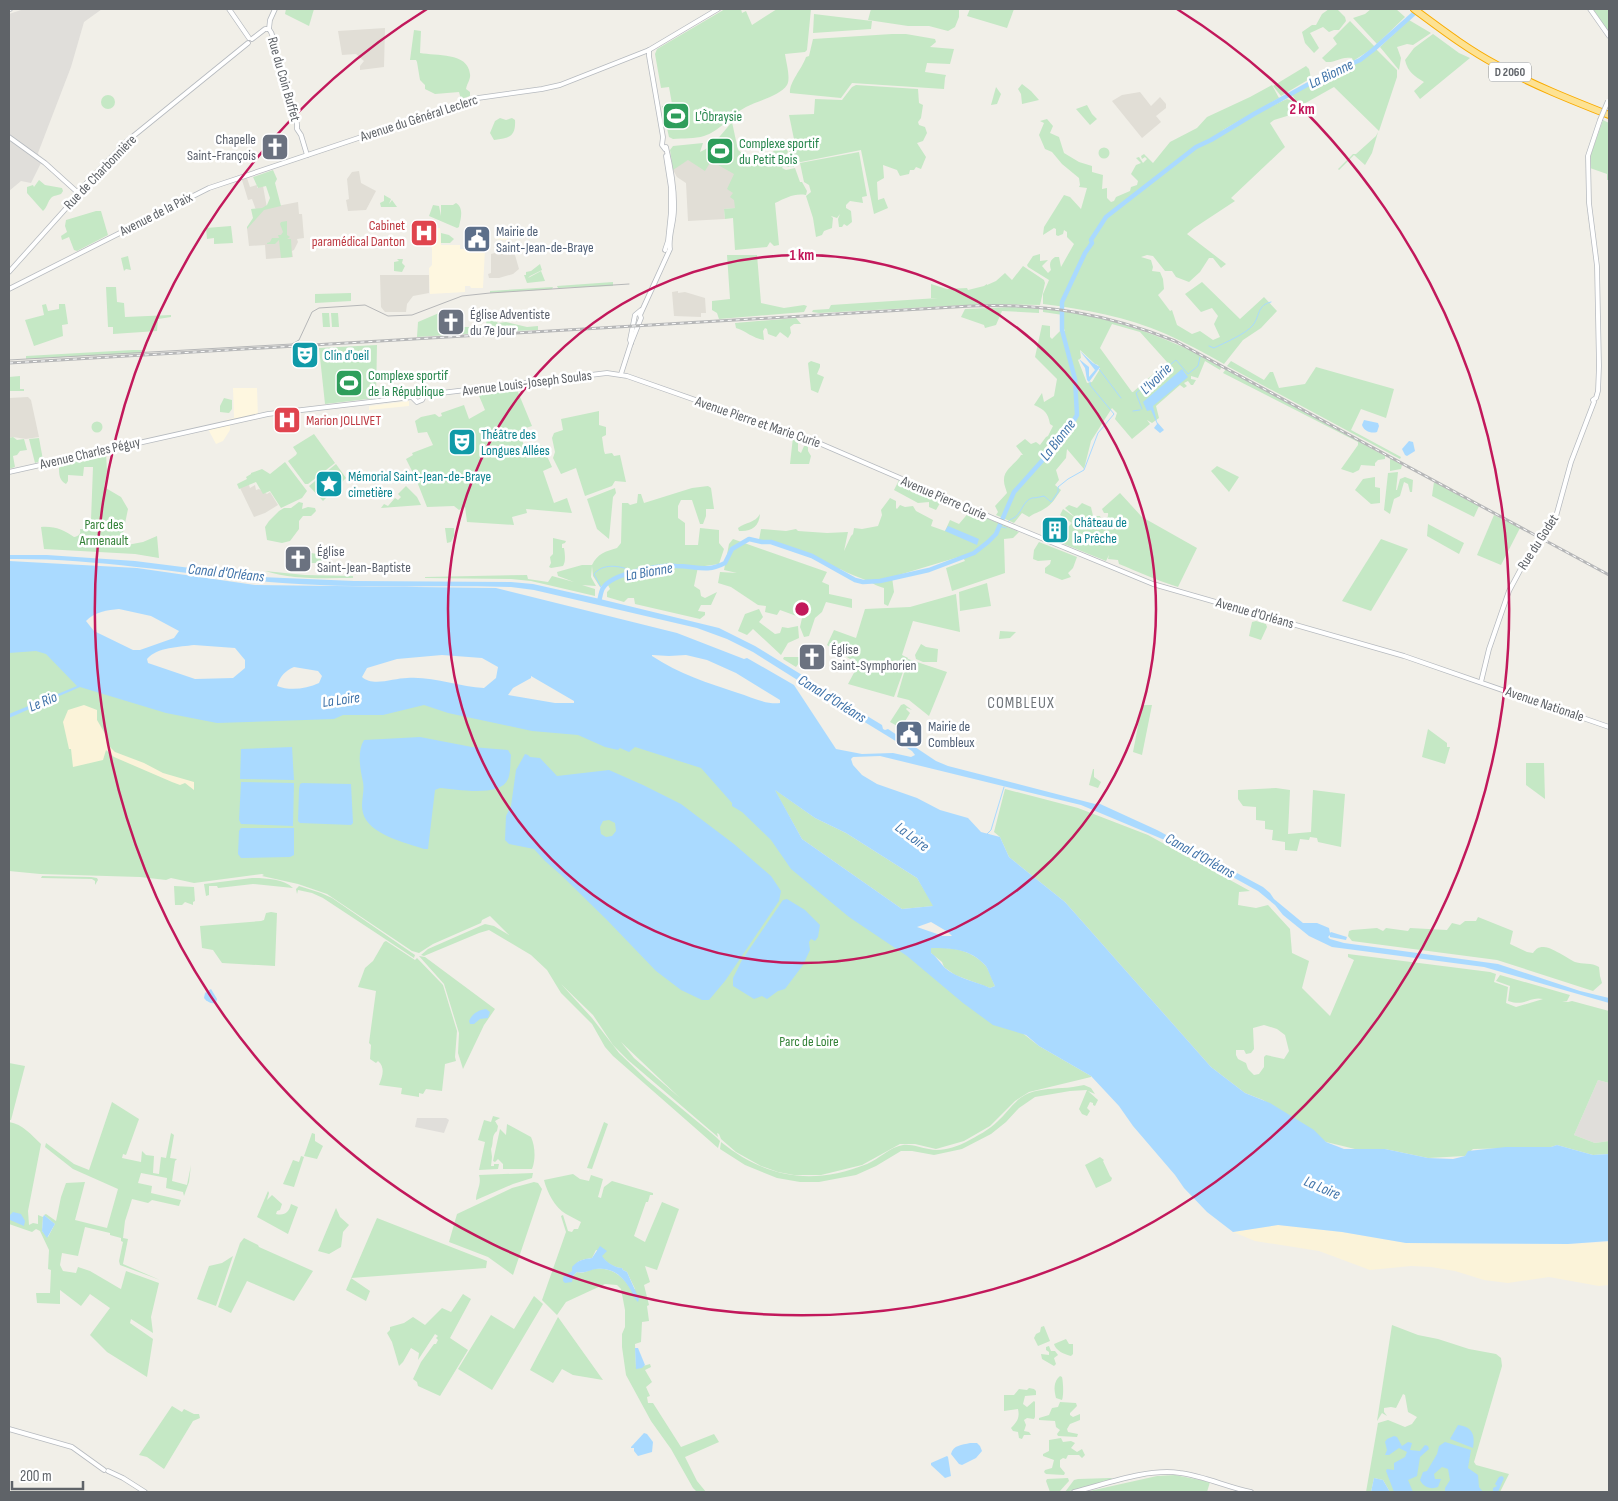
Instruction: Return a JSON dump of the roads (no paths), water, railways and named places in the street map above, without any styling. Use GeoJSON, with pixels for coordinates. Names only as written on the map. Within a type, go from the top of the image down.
{"type":"FeatureCollection","features":[{"type":"Feature","properties":{"kind":"highway","name":"D 2060"},"geometry":{"type":"LineString","coordinates":[[1419,10],[1501,63],[1539,82],[1609,111]]}},
{"type":"Feature","properties":{"kind":"highway","name":"D 2060"},"geometry":{"type":"LineString","coordinates":[[1419,10],[1453,38],[1496,64],[1533,83],[1609,116]]}},
{"type":"Feature","properties":{"kind":"main road"},"geometry":{"type":"LineString","coordinates":[[229,9],[250,39],[265,29],[269,29],[270,20],[275,9]]}},
{"type":"Feature","properties":{"kind":"main road","name":"Avenue du Général Leclerc"},"geometry":{"type":"LineString","coordinates":[[305,156],[478,98],[556,86],[649,50],[718,9]]}},
{"type":"Feature","properties":{"kind":"main road"},"geometry":{"type":"LineString","coordinates":[[1590,9],[1609,36]]}},
{"type":"Feature","properties":{"kind":"main road","name":"Rue du Coin Buffet"},"geometry":{"type":"LineString","coordinates":[[269,29],[272,33],[276,58],[305,156]]}},
{"type":"Feature","properties":{"kind":"main road","name":"Rue de Charbonnière"},"geometry":{"type":"LineString","coordinates":[[9,272],[78,195],[79,191],[126,142],[248,43],[252,43],[250,39]]}},
{"type":"Feature","properties":{"kind":"main road"},"geometry":{"type":"LineString","coordinates":[[649,50],[665,141],[668,145],[666,147],[671,188],[671,212],[667,249]]}},
{"type":"Feature","properties":{"kind":"main road","name":"Rue du Godet"},"geometry":{"type":"LineString","coordinates":[[1481,682],[1488,649],[1505,600],[1516,577],[1555,520],[1571,462],[1598,391],[1597,266],[1589,204],[1588,156],[1609,100]]}},
{"type":"Feature","properties":{"kind":"main road"},"geometry":{"type":"LineString","coordinates":[[9,137],[30,151],[76,191],[79,191]]}},
{"type":"Feature","properties":{"kind":"main road"},"geometry":{"type":"LineString","coordinates":[[621,374],[631,343],[631,332],[667,249],[674,212],[674,195],[666,147]]}},
{"type":"Feature","properties":{"kind":"main road","name":"Avenue de la Paix"},"geometry":{"type":"LineString","coordinates":[[9,289],[198,192],[305,156]]}},
{"type":"Feature","properties":{"kind":"main road","name":"Avenue Louis-Joseph Soulas"},"geometry":{"type":"LineString","coordinates":[[423,395],[603,374],[621,374]]}},
{"type":"Feature","properties":{"kind":"main road","name":"Avenue Pierre et Marie Curie"},"geometry":{"type":"LineString","coordinates":[[621,374],[822,444],[893,476]]}},
{"type":"Feature","properties":{"kind":"main road"},"geometry":{"type":"LineString","coordinates":[[417,390],[423,395],[420,402],[415,401],[412,396],[417,390]]}},
{"type":"Feature","properties":{"kind":"main road","name":"Avenue Charles Péguy"},"geometry":{"type":"LineString","coordinates":[[9,472],[268,414],[412,396]]}},
{"type":"Feature","properties":{"kind":"main road","name":"Avenue Pierre Curie"},"geometry":{"type":"LineString","coordinates":[[893,476],[1033,535]]}},
{"type":"Feature","properties":{"kind":"main road","name":"Avenue d'Orléans"},"geometry":{"type":"LineString","coordinates":[[1033,535],[1153,584],[1386,650],[1481,682]]}},
{"type":"Feature","properties":{"kind":"main road","name":"Avenue Nationale"},"geometry":{"type":"LineString","coordinates":[[1481,682],[1609,726]]}},
{"type":"Feature","properties":{"kind":"main road"},"geometry":{"type":"LineString","coordinates":[[9,1429],[68,1445],[80,1451],[106,1470],[145,1492]]}},
{"type":"Feature","properties":{"kind":"main road"},"geometry":{"type":"LineString","coordinates":[[1074,1492],[1162,1472],[1194,1476],[1251,1492]]}},
{"type":"Feature","properties":{"kind":"water"},"geometry":{"type":"Polygon","coordinates":[[[1080,351],[1100,367],[1089,382],[1085,368],[1079,359],[1089,367],[1089,377],[1095,370],[1080,351]]]}},
{"type":"Feature","properties":{"kind":"water"},"geometry":{"type":"Polygon","coordinates":[[[1182,369],[1188,377],[1153,406],[1157,422],[1164,430],[1160,433],[1154,428],[1157,424],[1151,410],[1147,411],[1143,402],[1182,369]]]}},
{"type":"Feature","properties":{"kind":"water"},"geometry":{"type":"Polygon","coordinates":[[[1364,420],[1378,423],[1377,432],[1370,432],[1364,429],[1362,425],[1364,420]]]}},
{"type":"Feature","properties":{"kind":"water"},"geometry":{"type":"Polygon","coordinates":[[[1409,441],[1413,442],[1415,451],[1407,456],[1402,449],[1409,441]]]}},
{"type":"Feature","properties":{"kind":"water"},"geometry":{"type":"Polygon","coordinates":[[[948,526],[979,539],[977,545],[945,531],[948,526]]]}},
{"type":"Feature","properties":{"kind":"water"},"geometry":{"type":"Polygon","coordinates":[[[9,555],[47,555],[135,561],[261,577],[354,581],[511,582],[533,584],[719,628],[755,646],[815,683],[835,699],[844,702],[882,725],[883,729],[888,729],[936,761],[948,766],[1095,804],[1098,803],[1157,830],[1263,887],[1274,899],[1303,923],[1317,923],[1329,928],[1330,933],[1347,937],[1346,940],[1330,937],[1330,935],[1328,937],[1330,939],[1344,943],[1498,964],[1580,991],[1609,998],[1609,1003],[1484,967],[1332,947],[1309,936],[1258,891],[1167,841],[1081,805],[880,756],[853,757],[851,759],[853,765],[862,775],[877,784],[917,798],[940,810],[968,818],[981,832],[1000,837],[1009,857],[1065,902],[1211,1067],[1245,1093],[1270,1103],[1314,1130],[1326,1142],[1344,1149],[1385,1149],[1428,1158],[1453,1159],[1465,1156],[1468,1151],[1506,1147],[1551,1147],[1557,1145],[1593,1155],[1609,1154],[1609,1241],[1568,1244],[1406,1243],[1342,1232],[1278,1225],[1233,1232],[1207,1212],[1184,1188],[1119,1106],[1091,1076],[1039,1046],[1026,1035],[993,1025],[963,1003],[907,956],[849,917],[791,869],[771,840],[742,812],[732,806],[732,803],[701,768],[635,747],[629,752],[620,748],[618,750],[605,747],[578,735],[532,731],[448,713],[424,705],[383,715],[343,715],[334,719],[217,723],[166,713],[80,687],[9,718],[9,714],[77,686],[46,654],[36,651],[9,653],[9,561],[137,568],[255,585],[496,588],[677,633],[744,659],[747,658],[794,685],[836,749],[862,754],[893,753],[911,757],[915,755],[912,751],[840,707],[821,691],[807,686],[753,652],[727,639],[697,628],[534,590],[511,587],[299,584],[74,561],[9,559],[9,555]],[[119,609],[97,614],[86,621],[94,631],[133,650],[140,650],[174,638],[179,631],[151,616],[119,609]],[[194,645],[169,648],[151,655],[147,659],[148,663],[195,679],[233,678],[245,668],[245,660],[235,648],[194,645]],[[442,655],[397,659],[367,668],[362,677],[372,681],[417,678],[484,688],[496,678],[498,667],[482,658],[442,655]],[[652,655],[683,673],[716,686],[764,702],[780,703],[780,700],[736,673],[707,660],[686,655],[652,655]],[[294,667],[283,674],[277,686],[293,689],[309,687],[319,683],[322,676],[318,671],[294,667]],[[531,676],[531,678],[513,688],[508,695],[555,703],[574,703],[574,701],[531,676]],[[775,790],[802,839],[902,909],[933,906],[917,878],[846,833],[815,818],[775,790]],[[931,922],[917,927],[943,936],[952,936],[931,922]],[[931,948],[931,953],[945,968],[955,975],[990,988],[995,986],[986,967],[967,953],[946,948],[931,948]]]}},
{"type":"Feature","properties":{"kind":"water"},"geometry":{"type":"Polygon","coordinates":[[[420,737],[472,747],[508,750],[511,755],[508,779],[496,789],[466,791],[440,788],[435,790],[428,849],[398,841],[380,832],[366,820],[362,809],[363,786],[360,749],[364,740],[420,737]]]}},
{"type":"Feature","properties":{"kind":"water"},"geometry":{"type":"Polygon","coordinates":[[[292,747],[294,780],[240,779],[241,749],[292,747]]]}},
{"type":"Feature","properties":{"kind":"water"},"geometry":{"type":"Polygon","coordinates":[[[525,754],[530,757],[540,758],[557,776],[609,770],[681,804],[734,844],[771,876],[781,891],[779,901],[725,981],[709,1000],[702,1000],[681,990],[656,971],[534,849],[509,844],[505,840],[506,816],[511,806],[516,770],[525,754]],[[609,820],[603,821],[600,827],[601,834],[606,837],[612,836],[616,831],[615,823],[609,820]]]}},
{"type":"Feature","properties":{"kind":"water"},"geometry":{"type":"Polygon","coordinates":[[[241,782],[294,783],[293,826],[241,824],[239,820],[241,782]]]}},
{"type":"Feature","properties":{"kind":"water"},"geometry":{"type":"Polygon","coordinates":[[[302,783],[351,784],[353,823],[351,825],[300,823],[298,821],[299,789],[302,783]]]}},
{"type":"Feature","properties":{"kind":"water"},"geometry":{"type":"Polygon","coordinates":[[[241,828],[294,828],[294,855],[290,857],[241,858],[238,854],[239,831],[241,828]]]}},
{"type":"Feature","properties":{"kind":"water"},"geometry":{"type":"Polygon","coordinates":[[[787,899],[805,910],[820,925],[818,937],[815,941],[811,939],[809,942],[810,950],[803,965],[785,989],[778,991],[767,999],[762,996],[754,999],[733,986],[733,978],[742,960],[783,900],[787,899]]]}},
{"type":"Feature","properties":{"kind":"water"},"geometry":{"type":"Polygon","coordinates":[[[211,989],[217,999],[216,1003],[206,1001],[204,998],[205,993],[211,989]]]}},
{"type":"Feature","properties":{"kind":"water"},"geometry":{"type":"Polygon","coordinates":[[[486,1009],[490,1012],[488,1018],[480,1019],[474,1024],[470,1024],[469,1021],[474,1014],[486,1009]]]}},
{"type":"Feature","properties":{"kind":"water"},"geometry":{"type":"Polygon","coordinates":[[[13,1212],[21,1214],[25,1221],[24,1226],[10,1220],[10,1215],[13,1212]]]}},
{"type":"Feature","properties":{"kind":"water"},"geometry":{"type":"Polygon","coordinates":[[[44,1215],[55,1224],[47,1238],[42,1231],[44,1215]]]}},
{"type":"Feature","properties":{"kind":"water"},"geometry":{"type":"Polygon","coordinates":[[[600,1246],[607,1251],[602,1256],[606,1260],[627,1272],[639,1299],[638,1302],[621,1277],[610,1270],[596,1269],[577,1272],[573,1276],[572,1282],[565,1283],[563,1281],[563,1277],[572,1271],[574,1265],[581,1260],[592,1258],[600,1246]]]}},
{"type":"Feature","properties":{"kind":"water"},"geometry":{"type":"Polygon","coordinates":[[[635,1348],[638,1348],[645,1365],[642,1368],[636,1369],[635,1348]]]}},
{"type":"Feature","properties":{"kind":"water"},"geometry":{"type":"Polygon","coordinates":[[[1458,1425],[1472,1432],[1474,1439],[1473,1448],[1450,1439],[1458,1425]]]}},
{"type":"Feature","properties":{"kind":"water"},"geometry":{"type":"Polygon","coordinates":[[[644,1433],[653,1442],[652,1452],[638,1456],[634,1448],[631,1447],[644,1433]]]}},
{"type":"Feature","properties":{"kind":"water"},"geometry":{"type":"Polygon","coordinates":[[[1394,1436],[1397,1437],[1402,1446],[1408,1442],[1412,1443],[1410,1450],[1420,1451],[1425,1445],[1428,1446],[1429,1449],[1420,1457],[1417,1476],[1408,1480],[1413,1492],[1394,1492],[1386,1471],[1387,1469],[1394,1470],[1394,1463],[1405,1457],[1407,1452],[1399,1448],[1389,1455],[1385,1455],[1387,1450],[1385,1442],[1394,1436]]]}},
{"type":"Feature","properties":{"kind":"water"},"geometry":{"type":"Polygon","coordinates":[[[1445,1442],[1471,1450],[1468,1468],[1478,1475],[1479,1487],[1483,1492],[1445,1492],[1445,1488],[1450,1480],[1448,1469],[1442,1467],[1434,1474],[1435,1479],[1441,1479],[1438,1487],[1430,1488],[1421,1482],[1423,1472],[1427,1471],[1437,1454],[1439,1446],[1445,1442]]]}},
{"type":"Feature","properties":{"kind":"water"},"geometry":{"type":"Polygon","coordinates":[[[977,1443],[982,1451],[976,1458],[962,1465],[959,1464],[951,1454],[952,1451],[958,1446],[977,1443]]]}},
{"type":"Feature","properties":{"kind":"water"},"geometry":{"type":"Polygon","coordinates":[[[947,1456],[951,1476],[945,1478],[931,1463],[947,1456]]]}},
{"type":"Feature","properties":{"kind":"water"},"geometry":{"type":"Polygon","coordinates":[[[1502,1476],[1504,1478],[1498,1492],[1493,1492],[1493,1488],[1497,1486],[1495,1484],[1499,1477],[1502,1476]]]}},
{"type":"Feature","properties":{"kind":"water"},"geometry":{"type":"Polygon","coordinates":[[[1374,1478],[1383,1480],[1390,1492],[1371,1492],[1374,1478]]]}},
{"type":"Feature","properties":{"kind":"waterway","name":"La Bionne"},"geometry":{"type":"LineString","coordinates":[[599,602],[603,588],[616,578],[637,571],[659,567],[712,568],[725,563],[732,549],[749,539],[771,542],[812,556],[855,580],[863,582],[880,581],[929,570],[974,553],[996,534],[1014,492],[1066,434],[1077,415],[1075,379],[1062,330],[1062,302],[1085,253],[1092,243],[1091,240],[1106,217],[1196,147],[1316,80],[1360,60],[1419,9]]}},
{"type":"Feature","properties":{"kind":"waterway","name":"L'Ivoirie"},"geometry":{"type":"LineString","coordinates":[[1209,346],[1214,348],[1245,332],[1253,325],[1261,308],[1266,303],[1271,302]]}},
{"type":"Feature","properties":{"kind":"waterway","name":"L'Ivoirie"},"geometry":{"type":"LineString","coordinates":[[1142,409],[1136,393],[1176,360],[1188,374],[1198,366],[1200,357]]}},
{"type":"Feature","properties":{"kind":"waterway"},"geometry":{"type":"LineString","coordinates":[[1099,369],[1121,398]]}},
{"type":"Feature","properties":{"kind":"waterway","name":"L'Ivoirie"},"geometry":{"type":"LineString","coordinates":[[1012,519],[1026,502],[1032,498],[1044,496],[1051,502],[1058,492],[1058,487],[1084,470],[1098,433],[1114,414],[1090,385],[1090,382]]}},
{"type":"Feature","properties":{"kind":"waterway","name":"L'Ivoirie"},"geometry":{"type":"LineString","coordinates":[[1133,411],[1140,410]]}},
{"type":"Feature","properties":{"kind":"waterway","name":"L'Ivoirie"},"geometry":{"type":"LineString","coordinates":[[1008,522],[1011,519]]}},
{"type":"Feature","properties":{"kind":"waterway","name":"L'Ivoirie"},"geometry":{"type":"LineString","coordinates":[[999,526],[1006,528]]}},
{"type":"Feature","properties":{"kind":"waterway"},"geometry":{"type":"LineString","coordinates":[[602,589],[594,574],[598,570],[613,566],[635,572]]}},
{"type":"Feature","properties":{"kind":"waterway"},"geometry":{"type":"LineString","coordinates":[[987,834],[991,830],[1004,787]]}},
{"type":"Feature","properties":{"kind":"tram line"},"geometry":{"type":"LineString","coordinates":[[9,360],[292,344],[299,340],[312,312],[319,308],[365,305],[388,316],[412,315],[462,296],[629,284]]}},
{"type":"Feature","properties":{"kind":"railway"},"geometry":{"type":"LineString","coordinates":[[9,363],[971,306],[1025,306],[1075,312],[1125,324],[1175,341],[1609,575]]}},
{"type":"Feature","properties":{"kind":"place","name":"L'Õbraysie"},"geometry":{"type":"Point","coordinates":[676,116]}},
{"type":"Feature","properties":{"kind":"place","name":"Chapelle Saint-François"},"geometry":{"type":"Point","coordinates":[275,147]}},
{"type":"Feature","properties":{"kind":"place","name":"Complexe sportif du Petit Bois"},"geometry":{"type":"Point","coordinates":[720,151]}},
{"type":"Feature","properties":{"kind":"place","name":"Cabinet paramédical Danton"},"geometry":{"type":"Point","coordinates":[424,233]}},
{"type":"Feature","properties":{"kind":"place","name":"Mairie de Saint-Jean-de-Braye"},"geometry":{"type":"Point","coordinates":[477,239]}},
{"type":"Feature","properties":{"kind":"place","name":"Église Adventiste du 7e Jour"},"geometry":{"type":"Point","coordinates":[451,322]}},
{"type":"Feature","properties":{"kind":"place","name":"Clin d'oeil"},"geometry":{"type":"Point","coordinates":[305,355]}},
{"type":"Feature","properties":{"kind":"place","name":"Complexe sportif de la République"},"geometry":{"type":"Point","coordinates":[349,383]}},
{"type":"Feature","properties":{"kind":"place","name":"Marion JOLLIVET"},"geometry":{"type":"Point","coordinates":[287,420]}},
{"type":"Feature","properties":{"kind":"place","name":"Théâtre des Longues Allées"},"geometry":{"type":"Point","coordinates":[462,442]}},
{"type":"Feature","properties":{"kind":"place","name":"Mémorial Saint-Jean-de-Braye cimetière"},"geometry":{"type":"Point","coordinates":[329,484]}},
{"type":"Feature","properties":{"kind":"place","name":"Château de la Prêche"},"geometry":{"type":"Point","coordinates":[1055,530]}},
{"type":"Feature","properties":{"kind":"place","name":"Église Saint-Jean-Baptiste"},"geometry":{"type":"Point","coordinates":[298,559]}},
{"type":"Feature","properties":{"kind":"place","name":"Église Saint-Symphorien"},"geometry":{"type":"Point","coordinates":[812,657]}},
{"type":"Feature","properties":{"kind":"place","name":"Mairie de Combleux"},"geometry":{"type":"Point","coordinates":[909,734]}},
{"type":"Feature","properties":{"kind":"district","name":"COMBLEUX"},"geometry":{"type":"Point","coordinates":[1021,703]}},
{"type":"Feature","properties":{"kind":"park label","name":"Parc des Armenault"},"geometry":{"type":"Point","coordinates":[104,532]}},
{"type":"Feature","properties":{"kind":"park label","name":"Parc de Loire"},"geometry":{"type":"Point","coordinates":[809,1041]}},
{"type":"Feature","properties":{"kind":"water label","name":"Canal d'Orléans"},"geometry":{"type":"Point","coordinates":[226,573]}},
{"type":"Feature","properties":{"kind":"water label","name":"Canal d'Orléans"},"geometry":{"type":"Point","coordinates":[832,699]}},
{"type":"Feature","properties":{"kind":"water label","name":"La Loire"},"geometry":{"type":"Point","coordinates":[341,700]}},
{"type":"Feature","properties":{"kind":"water label","name":"Le Rio"},"geometry":{"type":"Point","coordinates":[43,702]}},
{"type":"Feature","properties":{"kind":"water label","name":"La Loire"},"geometry":{"type":"Point","coordinates":[912,837]}},
{"type":"Feature","properties":{"kind":"water label","name":"Canal d'Orléans"},"geometry":{"type":"Point","coordinates":[1200,856]}},
{"type":"Feature","properties":{"kind":"water label","name":"La Loire"},"geometry":{"type":"Point","coordinates":[1322,1188]}}]}
